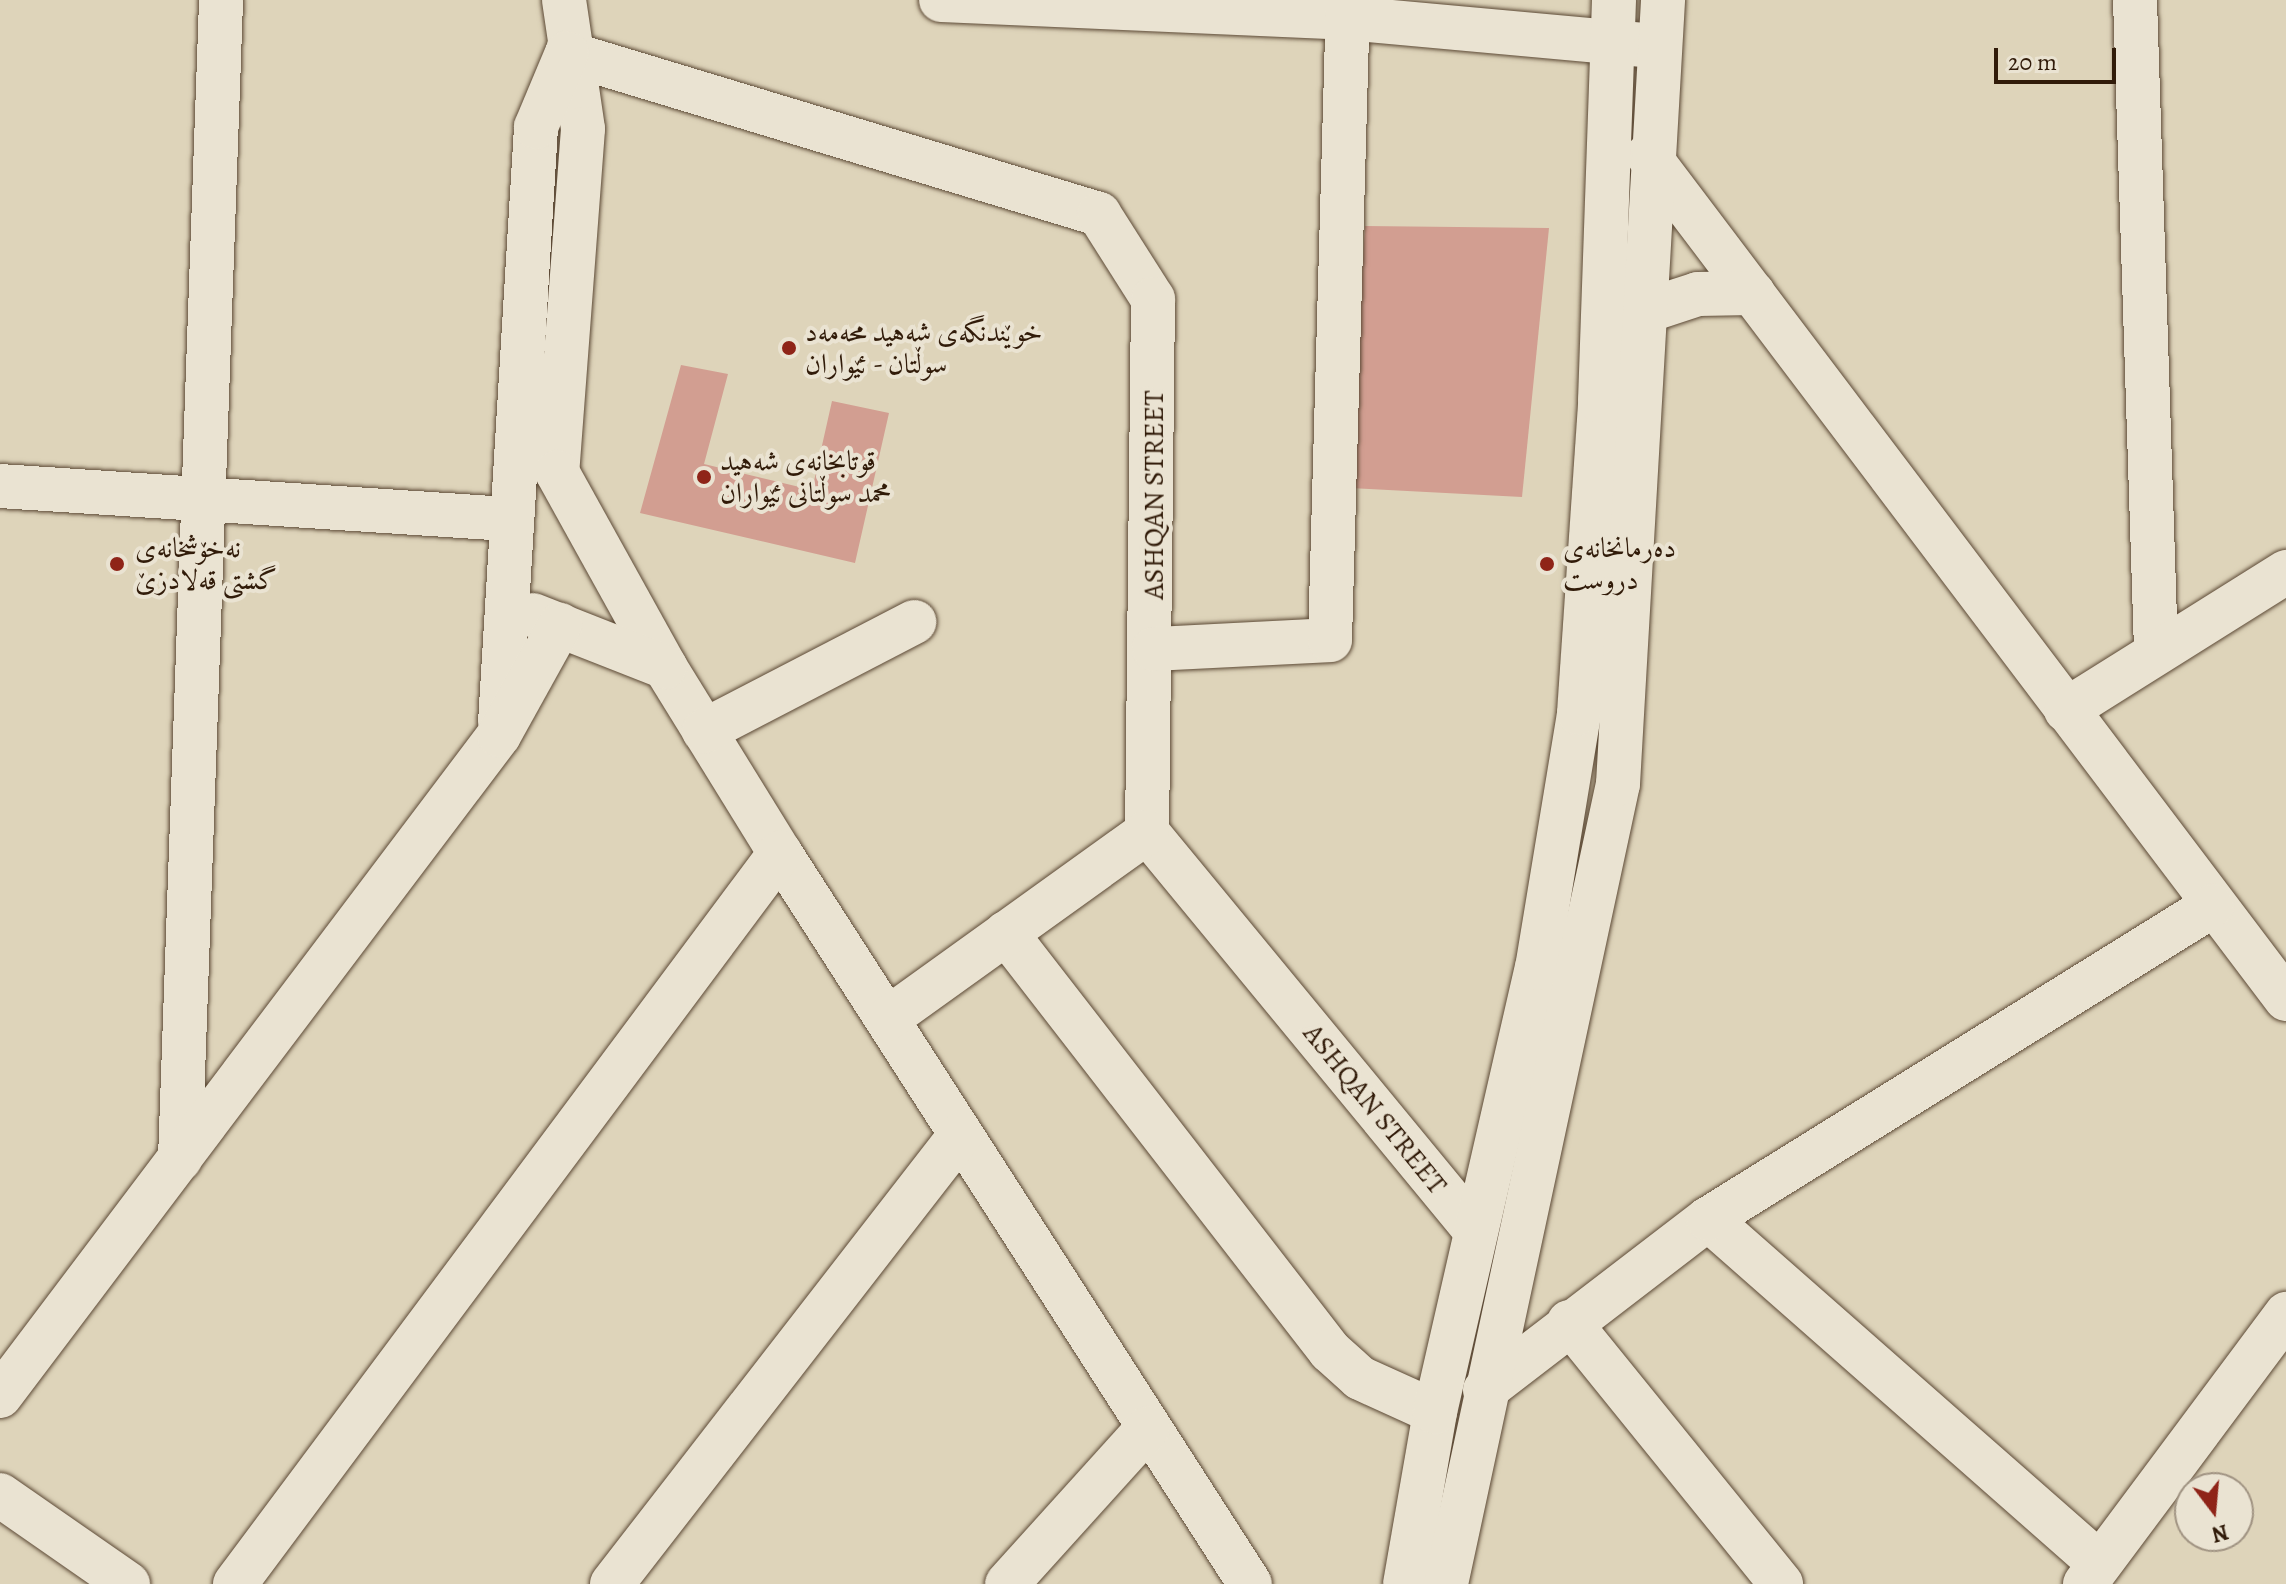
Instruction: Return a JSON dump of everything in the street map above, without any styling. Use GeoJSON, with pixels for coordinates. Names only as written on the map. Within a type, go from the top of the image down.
{"type":"FeatureCollection","features":[{"type":"Feature","properties":{"kind":"street"},"geometry":{"type":"LineString","coordinates":[[180,1159],[199,499],[221,0]]}},
{"type":"Feature","properties":{"kind":"street"},"geometry":{"type":"LineString","coordinates":[[564,0],[567,53],[583,129],[557,472],[665,667],[780,853],[1250,1584]]}},
{"type":"Feature","properties":{"kind":"street"},"geometry":{"type":"LineString","coordinates":[[941,0],[1348,9],[1613,20],[1660,47]]}},
{"type":"Feature","properties":{"kind":"street"},"geometry":{"type":"LineString","coordinates":[[1446,1584],[1485,1390],[1618,784],[1663,0]]}},
{"type":"Feature","properties":{"kind":"street"},"geometry":{"type":"LineString","coordinates":[[2135,0],[2156,649]]}},
{"type":"Feature","properties":{"kind":"street"},"geometry":{"type":"LineString","coordinates":[[1154,649],[1330,640],[1348,9]]}},
{"type":"Feature","properties":{"kind":"street"},"geometry":{"type":"LineString","coordinates":[[1405,1584],[1435,1412],[1537,968],[1579,713],[1613,108],[1613,20]]}},
{"type":"Feature","properties":{"kind":"street"},"geometry":{"type":"LineString","coordinates":[[499,735],[507,604],[507,519],[536,127],[567,53]]}},
{"type":"Feature","properties":{"kind":"street","name":"ASHQAN STREET"},"geometry":{"type":"LineString","coordinates":[[567,53],[1099,214],[1153,299],[1154,649],[1147,832],[1475,1230]]}},
{"type":"Feature","properties":{"kind":"street"},"geometry":{"type":"LineString","coordinates":[[1613,108],[2212,906],[2286,999]]}},
{"type":"Feature","properties":{"kind":"street"},"geometry":{"type":"LineString","coordinates":[[1646,311],[1698,294],[1753,293]]}},
{"type":"Feature","properties":{"kind":"street"},"geometry":{"type":"LineString","coordinates":[[0,486],[507,519]]}},
{"type":"Feature","properties":{"kind":"street"},"geometry":{"type":"LineString","coordinates":[[2066,710],[2156,649],[2286,572]]}},
{"type":"Feature","properties":{"kind":"street"},"geometry":{"type":"LineString","coordinates":[[507,604],[665,667]]}},
{"type":"Feature","properties":{"kind":"street"},"geometry":{"type":"LineString","coordinates":[[704,731],[914,622]]}},
{"type":"Feature","properties":{"kind":"street"},"geometry":{"type":"LineString","coordinates":[[0,1396],[499,735],[560,625]]}},
{"type":"Feature","properties":{"kind":"street"},"geometry":{"type":"LineString","coordinates":[[887,1019],[1147,832]]}},
{"type":"Feature","properties":{"kind":"street"},"geometry":{"type":"LineString","coordinates":[[235,1584],[780,853]]}},
{"type":"Feature","properties":{"kind":"street"},"geometry":{"type":"LineString","coordinates":[[1485,1390],[1569,1322],[1708,1219],[2212,906]]}},
{"type":"Feature","properties":{"kind":"street"},"geometry":{"type":"LineString","coordinates":[[1006,933],[1330,1351],[1360,1378],[1435,1412]]}},
{"type":"Feature","properties":{"kind":"street"},"geometry":{"type":"LineString","coordinates":[[612,1584],[961,1134]]}},
{"type":"Feature","properties":{"kind":"street"},"geometry":{"type":"LineString","coordinates":[[1708,1219],[2092,1574],[2286,1314]]}},
{"type":"Feature","properties":{"kind":"street"},"geometry":{"type":"LineString","coordinates":[[1569,1322],[1781,1584]]}},
{"type":"Feature","properties":{"kind":"street"},"geometry":{"type":"LineString","coordinates":[[1007,1584],[1148,1428]]}},
{"type":"Feature","properties":{"kind":"street"},"geometry":{"type":"LineString","coordinates":[[0,1495],[128,1584]]}},
{"type":"Feature","properties":{"kind":"building"},"geometry":{"type":"Polygon","coordinates":[[[1365,226],[1549,228],[1522,497],[1350,488],[1365,226]]]}},
{"type":"Feature","properties":{"kind":"building","name":"قوتابخانەی شەهید محمد سوڵتانی ئێواران"},"geometry":{"type":"Polygon","coordinates":[[[681,365],[728,374],[704,464],[812,490],[832,401],[889,413],[855,563],[640,513],[681,365]]]}},
{"type":"Feature","properties":{"kind":"place","name":"خوێندنگەی شەهید محەمەد سوڵتان - ئێواران"},"geometry":{"type":"Point","coordinates":[789,348]}},
{"type":"Feature","properties":{"kind":"place","name":"قوتابخانەی شەهید محمد سوڵتانی ئێواران"},"geometry":{"type":"Point","coordinates":[704,477]}},
{"type":"Feature","properties":{"kind":"place","name":"نەخۆشخانەی گشتی قەلادزێ"},"geometry":{"type":"Point","coordinates":[117,564]}},
{"type":"Feature","properties":{"kind":"place","name":"دەرمانخانەی دروست"},"geometry":{"type":"Point","coordinates":[1547,564]}}]}
